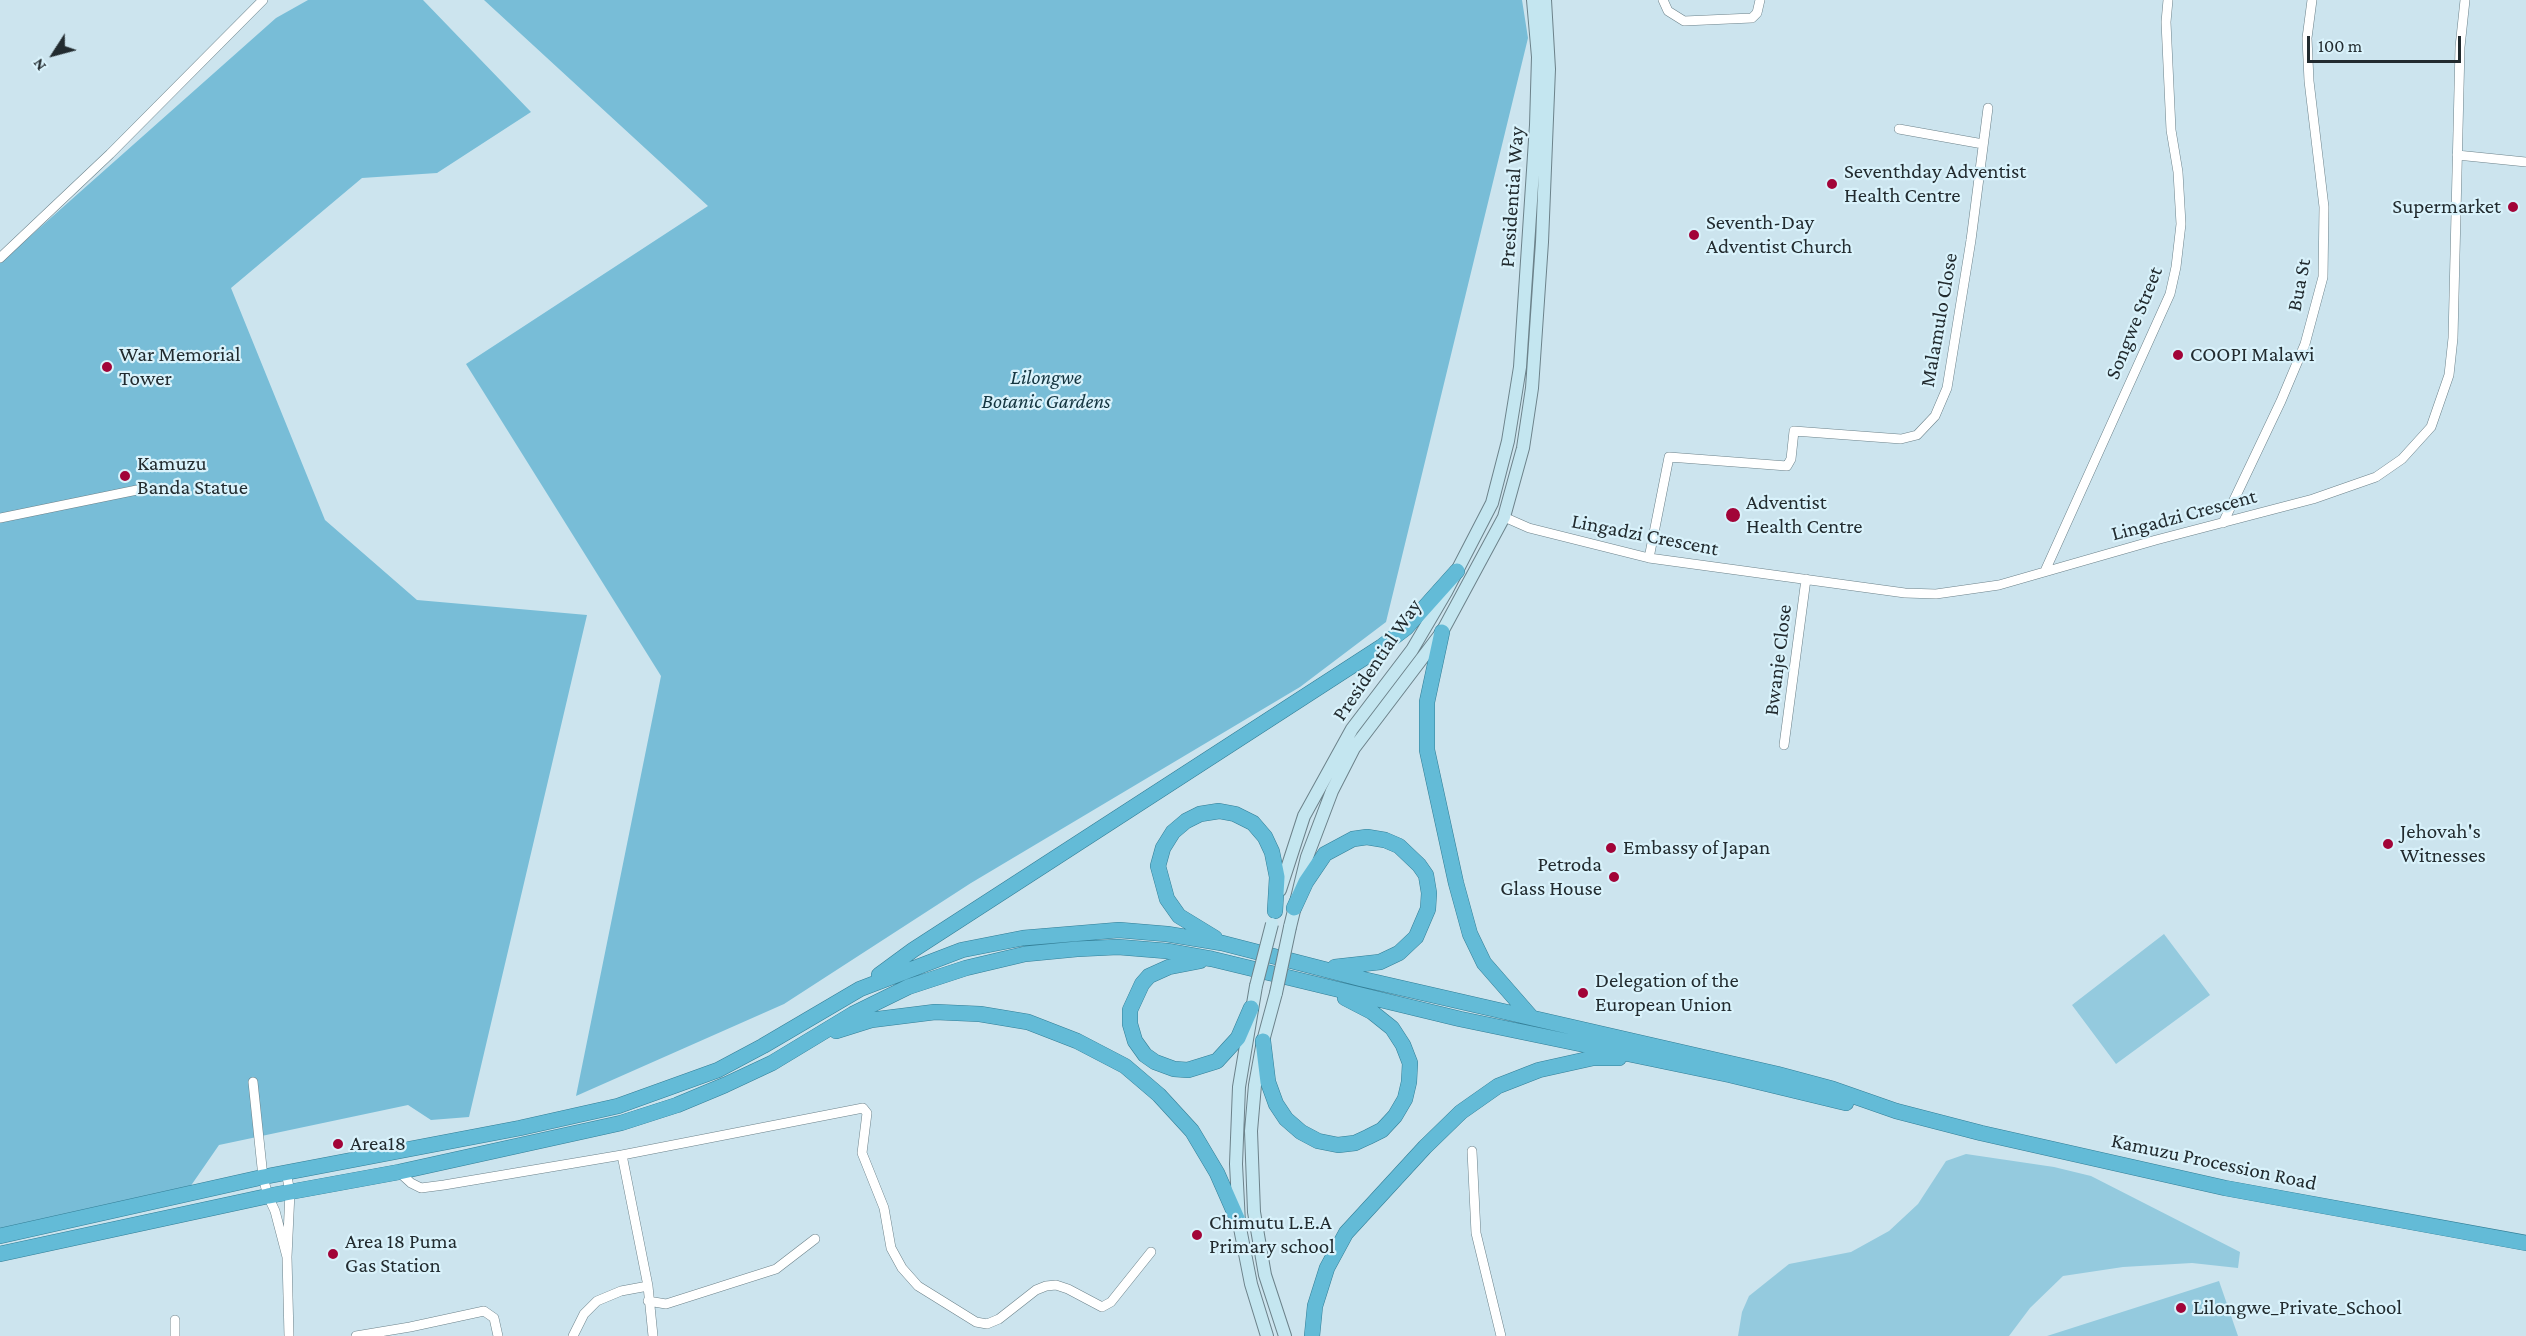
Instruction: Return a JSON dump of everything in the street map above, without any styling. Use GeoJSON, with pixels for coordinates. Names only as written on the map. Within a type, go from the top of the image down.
{"type":"FeatureCollection","features":[{"type":"Feature","properties":{"kind":"highway"},"geometry":{"type":"LineString","coordinates":[[0,1236],[286,1172],[520,1128],[633,1102],[718,1070],[860,989],[913,950],[1381,647],[1406,628],[1457,571]]}},
{"type":"Feature","properties":{"kind":"highway"},"geometry":{"type":"LineString","coordinates":[[1442,632],[1428,702],[1427,750],[1456,883],[1470,934],[1484,963],[1532,1018]]}},
{"type":"Feature","properties":{"kind":"highway"},"geometry":{"type":"LineString","coordinates":[[1222,943],[1179,916],[1167,899],[1161,882],[1158,866],[1163,848],[1173,832],[1186,821],[1200,814],[1219,811],[1235,813],[1253,823],[1265,837],[1272,852],[1276,878],[1273,917]]}},
{"type":"Feature","properties":{"kind":"highway"},"geometry":{"type":"LineString","coordinates":[[1294,908],[1306,882],[1325,854],[1353,839],[1376,838],[1399,846],[1426,875],[1429,893],[1428,909],[1423,925],[1408,947],[1380,962],[1323,968]]}},
{"type":"Feature","properties":{"kind":"highway"},"geometry":{"type":"LineString","coordinates":[[860,989],[962,950],[1023,938],[1119,930],[1167,934],[1222,943]]}},
{"type":"Feature","properties":{"kind":"highway","name":"Kamuzu Procession Road"},"geometry":{"type":"LineString","coordinates":[[1222,943],[1777,1074],[1833,1089],[1903,1113],[1981,1133],[2225,1188],[2526,1243]]}},
{"type":"Feature","properties":{"kind":"highway"},"geometry":{"type":"LineString","coordinates":[[0,1254],[268,1196],[399,1172],[630,1120],[677,1105],[772,1063],[853,1014],[908,987],[966,968],[1025,954],[1118,947],[1167,951],[1212,959],[1321,986],[1372,1012],[1392,1028],[1410,1063],[1405,1100],[1382,1130],[1355,1143],[1338,1145],[1318,1141],[1301,1132],[1286,1119],[1276,1104],[1268,1082],[1263,1041]]}},
{"type":"Feature","properties":{"kind":"highway"},"geometry":{"type":"LineString","coordinates":[[1212,959],[1169,967],[1149,976],[1142,984],[1130,1010],[1130,1024],[1135,1041],[1145,1055],[1174,1070],[1188,1070],[1217,1061],[1238,1038],[1251,1008]]}},
{"type":"Feature","properties":{"kind":"highway","name":"Kamuzu Procession Road"},"geometry":{"type":"LineString","coordinates":[[1321,986],[1460,1019],[1646,1057],[1870,1109],[1903,1113]]}},
{"type":"Feature","properties":{"kind":"highway"},"geometry":{"type":"LineString","coordinates":[[815,1037],[871,1020],[935,1012],[980,1014],[1028,1022],[1077,1041],[1125,1066],[1159,1095],[1192,1131],[1217,1173],[1239,1223]]}},
{"type":"Feature","properties":{"kind":"highway"},"geometry":{"type":"LineString","coordinates":[[1311,1336],[1315,1306],[1327,1268],[1346,1233],[1425,1147],[1461,1112],[1498,1086],[1539,1070],[1593,1058],[1646,1057]]}},
{"type":"Feature","properties":{"kind":"main road","name":"Presidential Way"},"geometry":{"type":"LineString","coordinates":[[1268,1336],[1251,1284],[1239,1223],[1236,1131],[1239,1087],[1251,1008],[1273,917],[1304,816],[1352,729],[1412,650],[1492,503],[1508,441],[1520,367],[1536,125],[1538,57],[1533,0]]}},
{"type":"Feature","properties":{"kind":"main road","name":"Presidential Way"},"geometry":{"type":"LineString","coordinates":[[1285,1336],[1265,1275],[1254,1212],[1251,1131],[1255,1085],[1263,1041],[1306,856],[1332,791],[1354,748],[1442,632],[1503,518],[1523,448],[1532,388],[1548,126],[1549,69],[1545,0]]}},
{"type":"Feature","properties":{"kind":"street"},"geometry":{"type":"LineString","coordinates":[[2,255],[98,166],[263,0]]}},
{"type":"Feature","properties":{"kind":"street"},"geometry":{"type":"LineString","coordinates":[[1663,0],[1668,11],[1684,21],[1752,18],[1757,13],[1760,0]]}},
{"type":"Feature","properties":{"kind":"street","name":"Songwe Street"},"geometry":{"type":"LineString","coordinates":[[2045,571],[2170,294],[2176,267],[2181,224],[2178,172],[2171,130],[2166,22],[2168,0]]}},
{"type":"Feature","properties":{"kind":"street","name":"Bua St"},"geometry":{"type":"LineString","coordinates":[[2223,523],[2281,401],[2305,344],[2323,277],[2324,207],[2309,81],[2307,38],[2312,0]]}},
{"type":"Feature","properties":{"kind":"street","name":"Lingadzi Crescent"},"geometry":{"type":"LineString","coordinates":[[1503,518],[1529,528],[1649,558],[1905,593],[1936,594],[1999,585],[2313,499],[2376,477],[2402,459],[2431,427],[2449,375],[2453,338],[2460,47],[2464,0]]}},
{"type":"Feature","properties":{"kind":"street","name":"Malamulo Close"},"geometry":{"type":"LineString","coordinates":[[1649,558],[1669,457],[1788,466],[1794,431],[1901,439],[1917,435],[1935,416],[1947,388],[1967,267],[1988,108]]}},
{"type":"Feature","properties":{"kind":"street"},"geometry":{"type":"LineString","coordinates":[[1899,129],[1983,144]]}},
{"type":"Feature","properties":{"kind":"street"},"geometry":{"type":"LineString","coordinates":[[2457,155],[2526,162]]}},
{"type":"Feature","properties":{"kind":"street"},"geometry":{"type":"LineString","coordinates":[[0,518],[137,490]]}},
{"type":"Feature","properties":{"kind":"street","name":"Bwanje Close"},"geometry":{"type":"LineString","coordinates":[[1785,745],[1806,579]]}},
{"type":"Feature","properties":{"kind":"street"},"geometry":{"type":"LineString","coordinates":[[253,1082],[263,1177],[287,1257]]}},
{"type":"Feature","properties":{"kind":"street"},"geometry":{"type":"LineString","coordinates":[[399,1172],[411,1183],[421,1188],[622,1155],[863,1108],[867,1113],[862,1153],[884,1208],[891,1248],[902,1268],[918,1286],[976,1322],[987,1324],[999,1319],[1036,1290],[1046,1286],[1056,1285],[1068,1289],[1102,1307],[1111,1302],[1151,1252]]}},
{"type":"Feature","properties":{"kind":"street"},"geometry":{"type":"LineString","coordinates":[[1472,1151],[1476,1233],[1501,1336]]}},
{"type":"Feature","properties":{"kind":"street"},"geometry":{"type":"LineString","coordinates":[[622,1155],[648,1286],[653,1336]]}},
{"type":"Feature","properties":{"kind":"street"},"geometry":{"type":"LineString","coordinates":[[286,1172],[290,1192],[287,1257],[289,1336]]}},
{"type":"Feature","properties":{"kind":"street"},"geometry":{"type":"LineString","coordinates":[[648,1301],[666,1304],[776,1269],[815,1239]]}},
{"type":"Feature","properties":{"kind":"street"},"geometry":{"type":"LineString","coordinates":[[573,1336],[584,1314],[597,1301],[621,1291],[648,1286]]}},
{"type":"Feature","properties":{"kind":"street"},"geometry":{"type":"LineString","coordinates":[[356,1336],[484,1311],[494,1318],[498,1336]]}},
{"type":"Feature","properties":{"kind":"street"},"geometry":{"type":"LineString","coordinates":[[175,1320],[175,1336]]}},
{"type":"Feature","properties":{"kind":"shaded area"},"geometry":{"type":"Polygon","coordinates":[[[2164,934],[2210,995],[2116,1064],[2072,1005],[2164,934]]]}},
{"type":"Feature","properties":{"kind":"shaded area"},"geometry":{"type":"Polygon","coordinates":[[[1966,1154],[2054,1167],[2091,1176],[2240,1252],[2238,1268],[2192,1263],[2123,1267],[2063,1276],[2030,1308],[2009,1336],[1738,1336],[1742,1312],[1749,1296],[1789,1264],[1851,1252],[1889,1231],[1918,1204],[1946,1161],[1966,1154]]]}},
{"type":"Feature","properties":{"kind":"shaded area","name":"Lilongwe_Private_School"},"geometry":{"type":"Polygon","coordinates":[[[2219,1281],[2238,1336],[2047,1336],[2219,1281]]]}},
{"type":"Feature","properties":{"kind":"green space"},"geometry":{"type":"Polygon","coordinates":[[[308,0],[423,0],[531,112],[437,173],[362,178],[231,288],[325,520],[417,600],[587,615],[469,1117],[431,1120],[408,1105],[219,1145],[190,1187],[0,1230],[0,263],[276,18],[308,0]]]}},
{"type":"Feature","properties":{"kind":"green space","name":"Lilongwe Botanic Gardens"},"geometry":{"type":"Polygon","coordinates":[[[484,0],[1522,0],[1528,38],[1386,622],[1300,687],[971,883],[784,1004],[576,1096],[661,676],[466,364],[708,206],[484,0]]]}},
{"type":"Feature","properties":{"kind":"place","name":"Seventhday Adventist Health Centre"},"geometry":{"type":"Point","coordinates":[1832,184]}},
{"type":"Feature","properties":{"kind":"place","name":"Supermarket"},"geometry":{"type":"Point","coordinates":[2513,207]}},
{"type":"Feature","properties":{"kind":"place","name":"Seventh-Day Adventist Church"},"geometry":{"type":"Point","coordinates":[1694,235]}},
{"type":"Feature","properties":{"kind":"place","name":"COOPI Malawi"},"geometry":{"type":"Point","coordinates":[2178,355]}},
{"type":"Feature","properties":{"kind":"place","name":"War Memorial Tower"},"geometry":{"type":"Point","coordinates":[107,367]}},
{"type":"Feature","properties":{"kind":"place","name":"Kamuzu Banda Statue"},"geometry":{"type":"Point","coordinates":[125,476]}},
{"type":"Feature","properties":{"kind":"place","name":"Adventist Health Centre"},"geometry":{"type":"Point","coordinates":[1733,515]}},
{"type":"Feature","properties":{"kind":"place","name":"Jehovah's Witnesses"},"geometry":{"type":"Point","coordinates":[2388,844]}},
{"type":"Feature","properties":{"kind":"place","name":"Embassy of Japan"},"geometry":{"type":"Point","coordinates":[1611,848]}},
{"type":"Feature","properties":{"kind":"place","name":"Petroda Glass House"},"geometry":{"type":"Point","coordinates":[1614,877]}},
{"type":"Feature","properties":{"kind":"place","name":"Delegation of the European Union"},"geometry":{"type":"Point","coordinates":[1583,993]}},
{"type":"Feature","properties":{"kind":"place","name":"Area18"},"geometry":{"type":"Point","coordinates":[338,1144]}},
{"type":"Feature","properties":{"kind":"place","name":"Chimutu L.E.A Primary school"},"geometry":{"type":"Point","coordinates":[1197,1235]}},
{"type":"Feature","properties":{"kind":"place","name":"Area 18 Puma Gas Station"},"geometry":{"type":"Point","coordinates":[333,1254]}},
{"type":"Feature","properties":{"kind":"place","name":"Lilongwe_Private_School"},"geometry":{"type":"Point","coordinates":[2181,1308]}}]}
